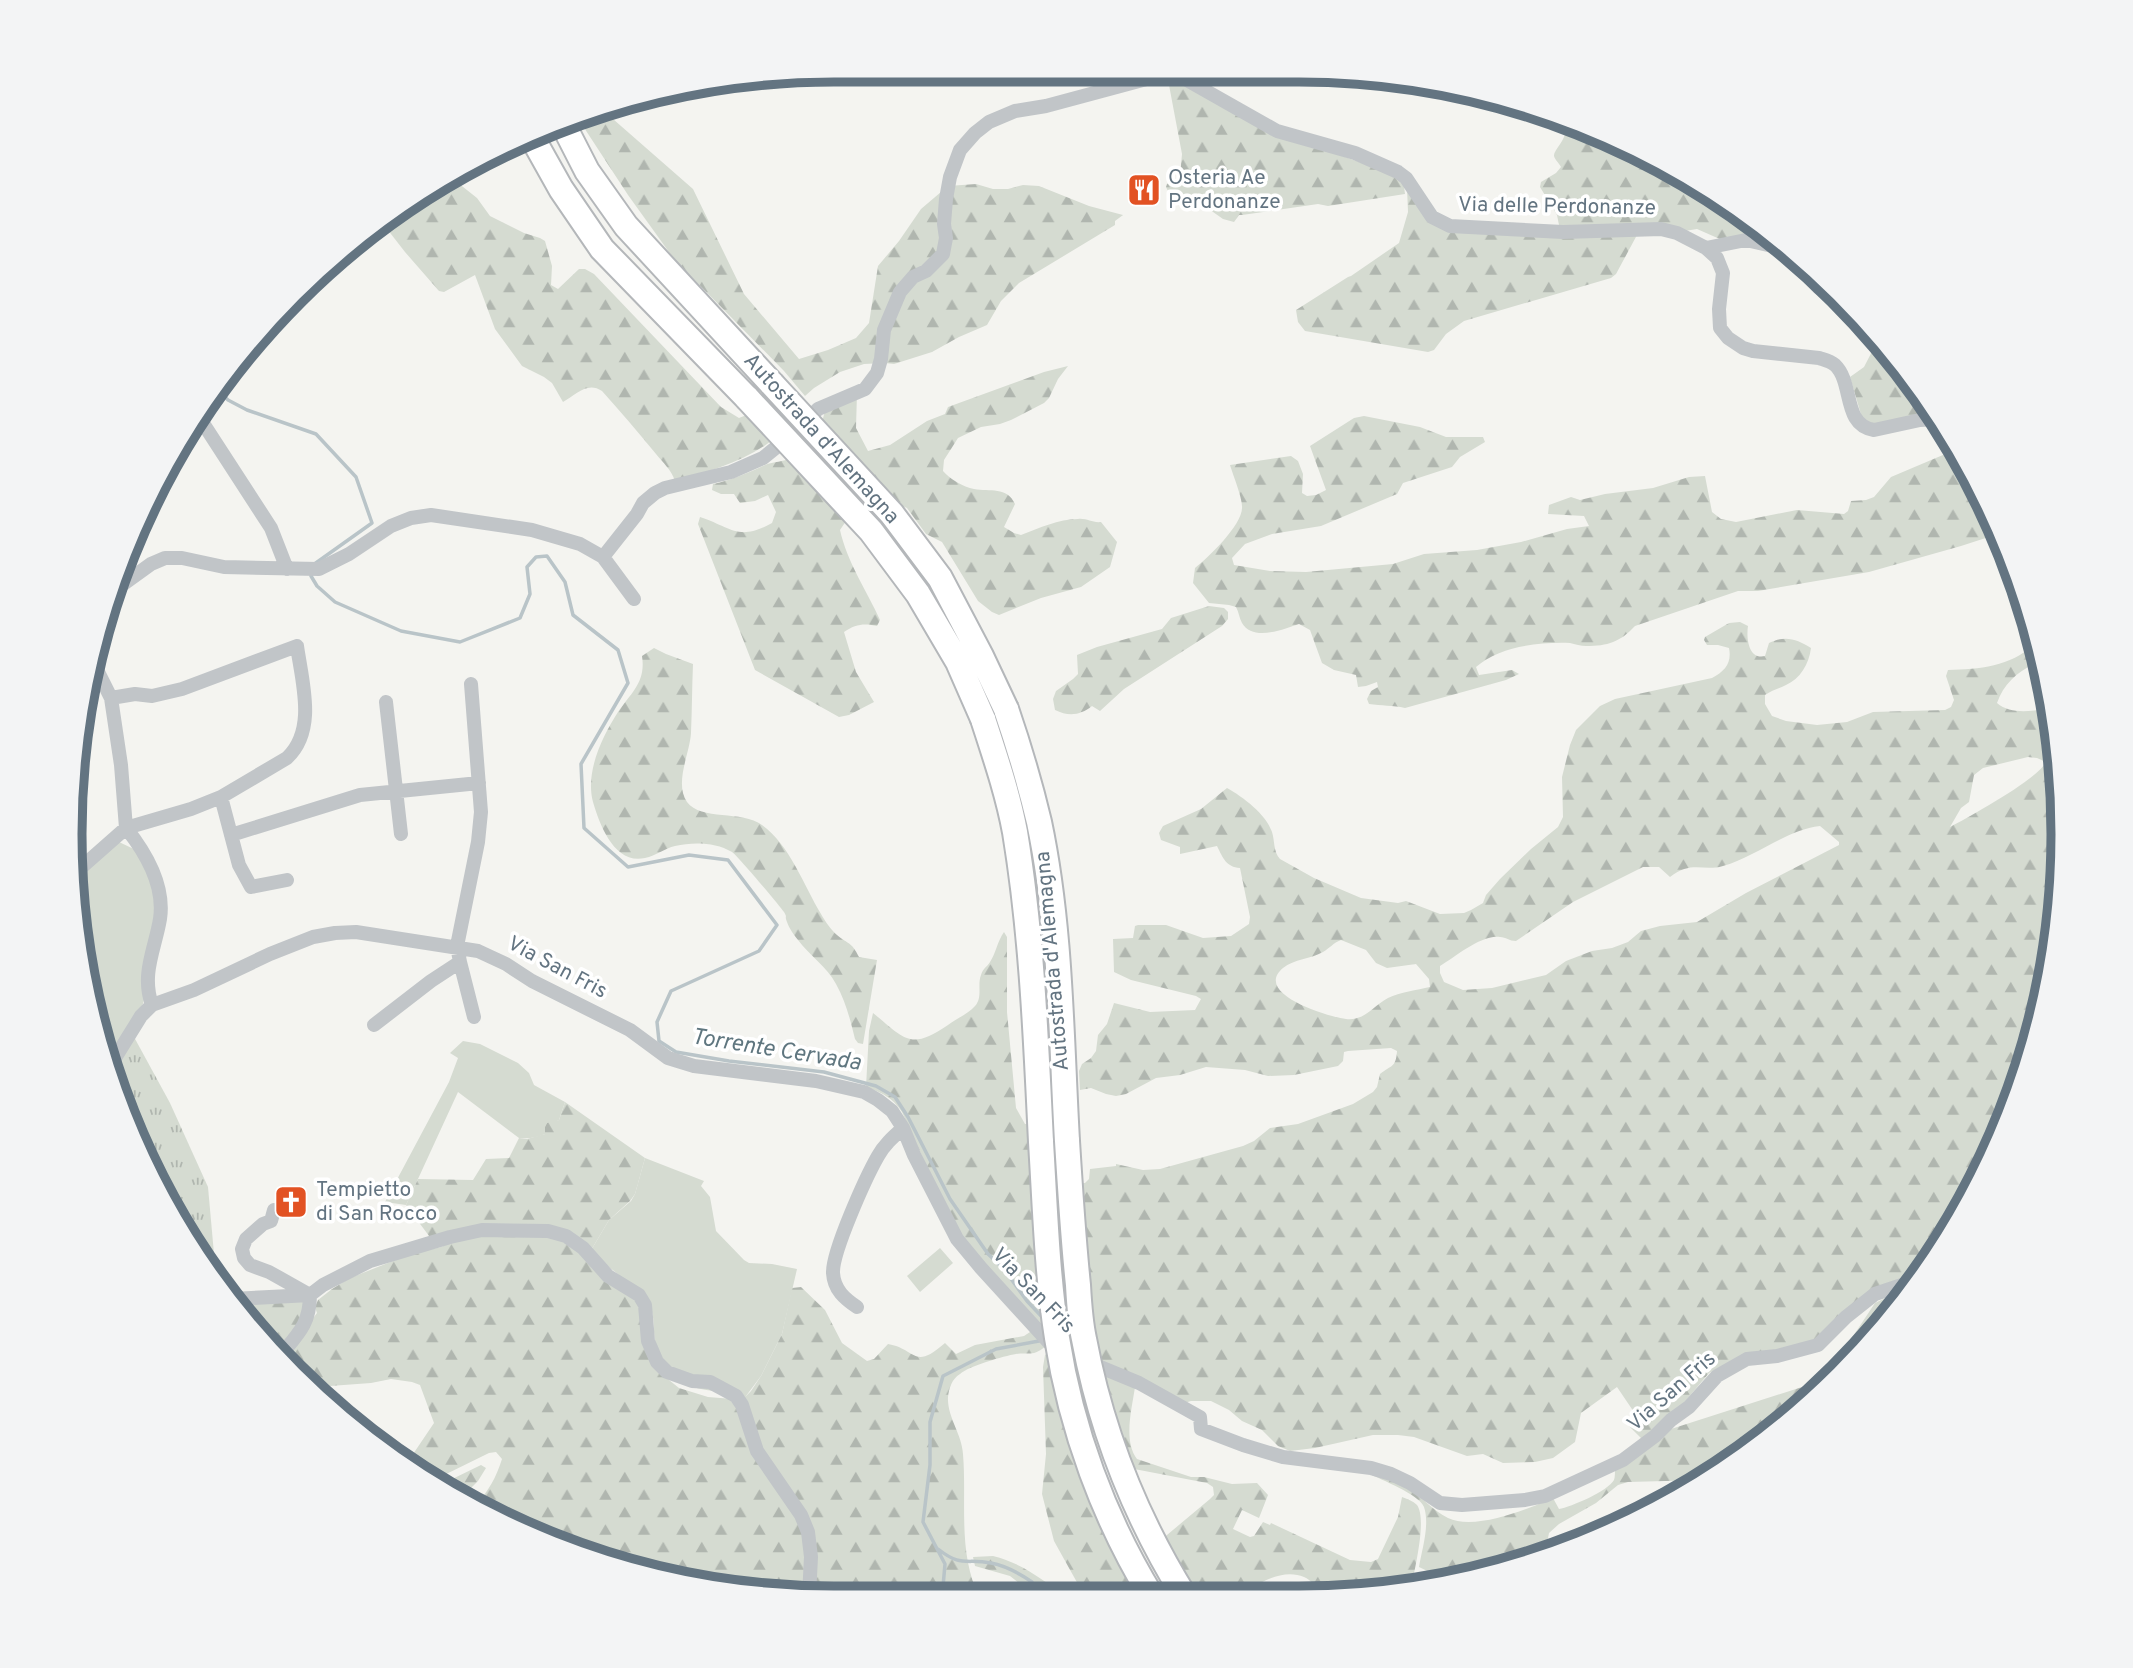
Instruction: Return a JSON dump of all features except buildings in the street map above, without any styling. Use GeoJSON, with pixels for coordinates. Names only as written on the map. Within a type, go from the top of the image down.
{"type":"FeatureCollection","features":[{"type":"Feature","properties":{"kind":"highway","name":"Autostrada d'Alemagna"},"geometry":{"type":"LineString","coordinates":[[567,131],[587,170],[626,226],[892,513],[940,578],[1006,709],[1027,770],[1053,917],[1083,1336],[1092,1381],[1108,1433],[1135,1500],[1178,1586]]}},
{"type":"Feature","properties":{"kind":"highway","name":"Autostrada d'Alemagna"},"geometry":{"type":"LineString","coordinates":[[536,144],[561,189],[603,249],[871,531],[918,594],[958,662],[983,719],[1003,780],[1014,832],[1032,980],[1047,1241],[1057,1338],[1080,1439],[1095,1480],[1145,1586]]}},
{"type":"Feature","properties":{"kind":"street"},"geometry":{"type":"LineString","coordinates":[[603,557],[643,503],[655,493],[665,488],[731,472],[763,458],[779,445],[793,442],[810,426],[818,409],[865,388],[877,373],[884,330],[900,292],[913,277],[926,271],[943,254],[950,177],[960,150],[975,133],[989,121],[1015,111],[1046,106],[1135,82]]}},
{"type":"Feature","properties":{"kind":"street","name":"Via delle Perdonanze"},"geometry":{"type":"LineString","coordinates":[[1193,82],[1278,131],[1355,153],[1398,172],[1406,178],[1432,217],[1450,226],[1563,232],[1661,229],[1677,233],[1706,248]]}},
{"type":"Feature","properties":{"kind":"street"},"geometry":{"type":"LineString","coordinates":[[1706,248],[1745,240],[1765,244]]}},
{"type":"Feature","properties":{"kind":"street"},"geometry":{"type":"LineString","coordinates":[[1706,248],[1721,265],[1723,279],[1719,319],[1720,328],[1728,338],[1753,351],[1829,361],[1841,373],[1854,416],[1858,424],[1866,429],[1874,430],[1926,420]]}},
{"type":"Feature","properties":{"kind":"street"},"geometry":{"type":"LineString","coordinates":[[204,424],[271,528],[294,569]]}},
{"type":"Feature","properties":{"kind":"street"},"geometry":{"type":"LineString","coordinates":[[126,582],[151,564],[165,558],[182,558],[224,567],[319,569],[349,554],[391,526],[431,514],[532,530],[580,544],[603,557],[634,600]]}},
{"type":"Feature","properties":{"kind":"street"},"geometry":{"type":"LineString","coordinates":[[83,866],[126,828],[221,797],[287,758],[295,751],[304,729],[304,702],[297,646],[182,689],[152,696],[135,694],[111,698]]}},
{"type":"Feature","properties":{"kind":"street"},"geometry":{"type":"LineString","coordinates":[[100,675],[111,698],[121,765],[126,828],[140,846],[158,883],[161,897],[160,919],[147,971],[152,1005],[141,1016],[116,1056]]}},
{"type":"Feature","properties":{"kind":"street"},"geometry":{"type":"LineString","coordinates":[[471,684],[481,812],[478,842],[457,946],[474,1017]]}},
{"type":"Feature","properties":{"kind":"street"},"geometry":{"type":"LineString","coordinates":[[386,702],[401,834]]}},
{"type":"Feature","properties":{"kind":"street"},"geometry":{"type":"LineString","coordinates":[[231,835],[360,795],[479,783]]}},
{"type":"Feature","properties":{"kind":"street"},"geometry":{"type":"LineString","coordinates":[[221,797],[239,865],[251,887],[287,880]]}},
{"type":"Feature","properties":{"kind":"street","name":"Via San Fris"},"geometry":{"type":"LineString","coordinates":[[152,1005],[201,987],[296,944],[335,933],[356,932],[478,951],[631,1030],[660,1054],[683,1059],[694,1066],[816,1081],[864,1092],[892,1111],[903,1128],[957,1239],[1054,1348],[1139,1383],[1200,1417],[1201,1429],[1283,1457],[1371,1468],[1391,1474],[1440,1503],[1462,1505],[1545,1496],[1623,1460],[1689,1407],[1717,1376],[1747,1359],[1777,1356],[1818,1345],[1846,1317],[1875,1294],[1899,1286]]}},
{"type":"Feature","properties":{"kind":"street"},"geometry":{"type":"LineString","coordinates":[[374,1026],[460,962]]}},
{"type":"Feature","properties":{"kind":"street"},"geometry":{"type":"LineString","coordinates":[[858,1307],[845,1299],[836,1287],[833,1272],[838,1250],[878,1156],[889,1140],[903,1128]]}},
{"type":"Feature","properties":{"kind":"street"},"geometry":{"type":"LineString","coordinates":[[274,1210],[271,1221],[263,1224],[246,1239],[242,1249],[244,1258],[250,1265],[269,1272],[310,1295]]}},
{"type":"Feature","properties":{"kind":"street"},"geometry":{"type":"LineString","coordinates":[[243,1298],[310,1295],[323,1285],[370,1261],[482,1230],[548,1231],[566,1236],[592,1256],[608,1276],[639,1295],[645,1305],[648,1341],[657,1362],[667,1372],[692,1381],[710,1382],[736,1396],[742,1405],[757,1451],[801,1514],[808,1532],[811,1557],[810,1585]]}},
{"type":"Feature","properties":{"kind":"street"},"geometry":{"type":"LineString","coordinates":[[286,1348],[305,1323],[310,1311],[310,1295]]}},
{"type":"Feature","properties":{"kind":"green space"},"geometry":{"type":"Polygon","coordinates":[[[1170,82],[1183,82],[1326,150],[1395,175],[1404,186],[1405,194],[1328,206],[1318,204],[1239,215],[1234,222],[1223,219],[1196,200],[1178,192],[1175,194],[1168,191],[1166,187],[1180,176],[1182,154],[1170,82]]]}},
{"type":"Feature","properties":{"kind":"green space"},"geometry":{"type":"Polygon","coordinates":[[[610,117],[693,189],[744,294],[799,359],[856,338],[869,323],[878,266],[921,209],[948,186],[976,184],[993,189],[1008,189],[1023,185],[1039,186],[1089,206],[1123,215],[1115,221],[1115,225],[1019,283],[1001,301],[987,325],[932,352],[894,364],[864,364],[840,372],[805,396],[674,259],[583,125],[610,117]]]}},
{"type":"Feature","properties":{"kind":"green space"},"geometry":{"type":"Polygon","coordinates":[[[1565,131],[1587,139],[1675,183],[1717,209],[1764,243],[1722,240],[1697,229],[1560,230],[1557,215],[1540,187],[1541,182],[1561,167],[1554,154],[1565,131]]]}},
{"type":"Feature","properties":{"kind":"green space"},"geometry":{"type":"Polygon","coordinates":[[[458,183],[477,198],[490,216],[545,241],[552,266],[551,285],[558,289],[579,269],[594,274],[721,407],[739,418],[749,414],[774,439],[739,460],[675,481],[667,466],[602,391],[586,388],[563,402],[552,383],[522,366],[495,329],[475,275],[444,292],[439,291],[388,230],[458,183]]]}},
{"type":"Feature","properties":{"kind":"green space"},"geometry":{"type":"Polygon","coordinates":[[[1407,188],[1434,219],[1637,235],[1616,274],[1611,278],[1464,321],[1446,334],[1434,350],[1428,352],[1305,331],[1298,322],[1296,310],[1399,243],[1408,212],[1407,188]]]}},
{"type":"Feature","properties":{"kind":"green space"},"geometry":{"type":"Polygon","coordinates":[[[1873,349],[1923,414],[1865,428],[1850,377],[1864,367],[1873,349]]]}},
{"type":"Feature","properties":{"kind":"green space"},"geometry":{"type":"Polygon","coordinates":[[[1068,366],[1044,403],[1011,420],[981,427],[958,438],[944,460],[943,471],[957,482],[974,489],[1003,492],[1012,498],[1015,504],[1004,527],[1014,533],[1021,535],[1056,522],[1081,519],[1101,522],[1117,542],[1110,567],[1081,587],[1041,598],[999,615],[978,601],[942,542],[926,534],[907,508],[896,503],[822,422],[825,411],[857,393],[856,428],[868,451],[890,445],[927,421],[945,414],[948,407],[1068,366]]]}},
{"type":"Feature","properties":{"kind":"green space"},"geometry":{"type":"Polygon","coordinates":[[[1364,416],[1420,427],[1446,437],[1483,437],[1485,442],[1460,457],[1452,467],[1403,483],[1397,494],[1321,526],[1272,534],[1245,544],[1232,558],[1234,565],[1270,571],[1306,572],[1393,564],[1424,554],[1477,550],[1521,542],[1567,529],[1589,526],[1584,516],[1548,514],[1549,505],[1571,497],[1580,500],[1653,488],[1689,477],[1705,476],[1712,512],[1721,519],[1736,522],[1797,510],[1844,514],[1851,501],[1874,497],[1891,477],[1947,453],[1990,537],[1869,572],[1758,591],[1738,591],[1635,626],[1624,636],[1607,644],[1586,646],[1546,643],[1508,650],[1476,667],[1479,675],[1512,670],[1519,674],[1506,680],[1405,708],[1369,704],[1367,699],[1371,691],[1378,687],[1377,682],[1358,687],[1356,675],[1334,670],[1322,663],[1310,630],[1299,624],[1269,632],[1253,632],[1242,623],[1236,607],[1209,603],[1193,583],[1195,568],[1223,541],[1241,515],[1241,499],[1230,465],[1291,456],[1298,461],[1303,474],[1302,493],[1307,496],[1316,495],[1326,490],[1310,446],[1354,418],[1364,416]]]}},
{"type":"Feature","properties":{"kind":"green space"},"geometry":{"type":"Polygon","coordinates":[[[791,457],[848,518],[840,530],[843,542],[880,620],[877,626],[860,625],[844,632],[856,672],[874,702],[849,715],[839,717],[755,670],[698,524],[700,517],[742,532],[760,529],[772,523],[776,512],[768,495],[755,501],[740,503],[734,494],[721,494],[712,490],[713,484],[791,457]]]}},
{"type":"Feature","properties":{"kind":"green space"},"geometry":{"type":"Polygon","coordinates":[[[1209,606],[1224,608],[1228,612],[1228,619],[1222,626],[1124,689],[1100,711],[1092,706],[1075,714],[1055,710],[1053,699],[1056,691],[1078,674],[1077,655],[1162,629],[1171,618],[1209,606]]]}},
{"type":"Feature","properties":{"kind":"green space"},"geometry":{"type":"Polygon","coordinates":[[[1740,622],[1748,626],[1750,647],[1755,655],[1765,656],[1769,643],[1780,639],[1796,640],[1811,648],[1800,675],[1765,695],[1765,704],[1772,716],[1786,721],[1817,725],[1847,722],[1873,712],[1945,710],[1951,707],[1954,700],[1946,676],[1948,670],[1994,665],[2027,650],[2031,666],[2014,678],[1997,703],[2015,711],[2040,709],[2044,736],[2049,785],[2051,834],[2044,932],[2036,981],[2011,1076],[1994,1122],[1950,1210],[1903,1281],[1877,1289],[1813,1343],[1774,1352],[1746,1353],[1709,1373],[1677,1411],[1642,1439],[1628,1425],[1638,1418],[1617,1387],[1581,1413],[1575,1442],[1553,1458],[1535,1462],[1503,1463],[1483,1454],[1467,1456],[1414,1437],[1398,1435],[1373,1435],[1290,1451],[1278,1446],[1262,1430],[1211,1401],[1191,1401],[1178,1405],[1099,1362],[1094,1337],[1080,1183],[1089,1179],[1090,1169],[1116,1164],[1143,1170],[1160,1169],[1243,1146],[1270,1128],[1298,1124],[1353,1104],[1373,1092],[1380,1074],[1392,1066],[1397,1051],[1391,1048],[1348,1051],[1344,1052],[1343,1061],[1338,1066],[1294,1075],[1268,1076],[1245,1070],[1206,1067],[1180,1075],[1156,1078],[1126,1094],[1116,1096],[1091,1088],[1080,1090],[1079,1071],[1082,1064],[1096,1051],[1098,1035],[1107,1024],[1114,1003],[1150,1012],[1195,1010],[1201,999],[1131,980],[1114,972],[1113,939],[1133,938],[1135,926],[1138,925],[1166,925],[1203,938],[1231,936],[1249,924],[1240,868],[1228,864],[1217,846],[1180,854],[1180,847],[1161,840],[1159,833],[1163,826],[1201,809],[1227,788],[1247,801],[1265,819],[1280,859],[1314,878],[1361,898],[1398,903],[1406,901],[1440,914],[1464,913],[1483,903],[1486,895],[1500,879],[1558,827],[1563,817],[1562,777],[1576,730],[1600,706],[1615,699],[1717,675],[1728,662],[1729,648],[1707,645],[1705,637],[1729,623],[1740,622]],[[2028,757],[1983,768],[1974,775],[1969,802],[1961,808],[1950,827],[1987,807],[2030,778],[2046,762],[2028,757]],[[1820,826],[1807,828],[1723,866],[1685,869],[1670,877],[1659,867],[1643,867],[1573,902],[1516,941],[1493,937],[1477,942],[1440,966],[1440,973],[1444,982],[1463,990],[1492,988],[1546,975],[1566,961],[1628,942],[1641,931],[1697,922],[1746,893],[1839,845],[1839,842],[1820,826]],[[1341,940],[1318,954],[1283,968],[1276,978],[1278,987],[1285,995],[1311,1009],[1353,1019],[1393,996],[1430,987],[1429,979],[1416,964],[1387,968],[1376,963],[1366,950],[1341,940]]]}},
{"type":"Feature","properties":{"kind":"green space"},"geometry":{"type":"Polygon","coordinates":[[[654,648],[693,664],[691,733],[682,777],[683,794],[687,802],[702,812],[754,820],[772,833],[796,866],[833,931],[852,946],[859,957],[877,960],[863,1044],[855,1039],[845,1004],[832,978],[795,936],[781,908],[732,852],[711,845],[689,844],[634,859],[625,856],[610,842],[593,802],[593,767],[606,732],[640,680],[642,656],[654,648]]]}},
{"type":"Feature","properties":{"kind":"green space"},"geometry":{"type":"Polygon","coordinates":[[[119,842],[138,851],[157,898],[143,1004],[115,1051],[97,981],[84,872],[119,842]]]}},
{"type":"Feature","properties":{"kind":"green space"},"geometry":{"type":"Polygon","coordinates":[[[1004,932],[1007,937],[1007,1012],[1016,1108],[1025,1124],[1030,1124],[1046,1333],[975,1258],[944,1205],[902,1112],[886,1096],[866,1087],[869,1031],[873,1013],[893,1030],[908,1038],[925,1038],[935,1033],[975,1006],[982,973],[992,959],[1004,932]]]}},
{"type":"Feature","properties":{"kind":"green space"},"geometry":{"type":"Polygon","coordinates":[[[134,1037],[170,1103],[208,1187],[215,1260],[183,1210],[160,1166],[139,1122],[118,1061],[134,1037]]]}},
{"type":"Feature","properties":{"kind":"green space"},"geometry":{"type":"Polygon","coordinates":[[[463,1041],[480,1044],[518,1063],[529,1073],[534,1085],[565,1102],[559,1120],[545,1127],[545,1134],[519,1138],[458,1092],[406,1205],[385,1202],[449,1082],[458,1058],[450,1053],[463,1041]]]}},
{"type":"Feature","properties":{"kind":"green space"},"geometry":{"type":"Polygon","coordinates":[[[565,1102],[645,1158],[635,1194],[609,1220],[590,1252],[569,1235],[482,1229],[435,1244],[406,1205],[418,1179],[473,1180],[486,1159],[509,1158],[519,1138],[527,1139],[545,1134],[547,1123],[559,1120],[565,1102]]]}},
{"type":"Feature","properties":{"kind":"green space"},"geometry":{"type":"Polygon","coordinates":[[[645,1158],[704,1181],[701,1186],[710,1197],[716,1231],[744,1260],[749,1263],[797,1269],[782,1334],[761,1376],[746,1396],[700,1389],[675,1378],[658,1349],[650,1307],[623,1278],[590,1252],[609,1220],[631,1201],[645,1158]]]}},
{"type":"Feature","properties":{"kind":"green space"},"geometry":{"type":"Polygon","coordinates":[[[466,1236],[561,1236],[641,1300],[659,1372],[679,1388],[708,1397],[733,1399],[746,1396],[751,1391],[782,1334],[792,1288],[801,1287],[825,1310],[842,1343],[867,1361],[874,1359],[888,1344],[921,1357],[927,1356],[945,1343],[956,1354],[975,1345],[1024,1336],[1033,1330],[1046,1346],[1034,1353],[1003,1357],[964,1371],[955,1378],[948,1394],[950,1412],[963,1454],[964,1527],[968,1564],[975,1586],[785,1584],[687,1571],[592,1546],[546,1529],[482,1498],[500,1466],[502,1459],[496,1452],[443,1476],[416,1459],[412,1456],[434,1423],[420,1385],[391,1379],[371,1383],[323,1385],[288,1351],[317,1313],[315,1307],[318,1300],[332,1289],[350,1278],[408,1255],[441,1247],[466,1236]]]}},
{"type":"Feature","properties":{"kind":"green space"},"geometry":{"type":"Polygon","coordinates":[[[940,1248],[953,1263],[920,1292],[907,1276],[940,1248]]]}},
{"type":"Feature","properties":{"kind":"green space"},"geometry":{"type":"Polygon","coordinates":[[[1893,1294],[1839,1357],[1875,1303],[1893,1294]]]}},
{"type":"Feature","properties":{"kind":"green space"},"geometry":{"type":"Polygon","coordinates":[[[302,1298],[309,1308],[283,1345],[244,1300],[302,1298]]]}},
{"type":"Feature","properties":{"kind":"green space"},"geometry":{"type":"Polygon","coordinates":[[[1049,1352],[1135,1586],[1079,1586],[1054,1541],[1042,1494],[1046,1454],[1043,1367],[1045,1355],[1049,1352]]]}},
{"type":"Feature","properties":{"kind":"green space"},"geometry":{"type":"Polygon","coordinates":[[[1100,1370],[1135,1387],[1129,1434],[1137,1459],[1191,1477],[1204,1477],[1232,1484],[1257,1483],[1268,1495],[1259,1518],[1242,1510],[1233,1529],[1250,1537],[1254,1536],[1263,1522],[1270,1525],[1271,1523],[1350,1560],[1371,1562],[1378,1559],[1398,1517],[1402,1497],[1414,1502],[1420,1512],[1421,1521],[1413,1576],[1315,1585],[1307,1578],[1287,1574],[1270,1578],[1256,1586],[1188,1586],[1161,1540],[1214,1495],[1213,1487],[1207,1483],[1129,1468],[1100,1370]]]}},
{"type":"Feature","properties":{"kind":"green space"},"geometry":{"type":"Polygon","coordinates":[[[1811,1384],[1757,1430],[1682,1481],[1628,1482],[1618,1485],[1596,1503],[1559,1524],[1549,1533],[1547,1544],[1446,1571],[1432,1573],[1419,1567],[1426,1529],[1426,1514],[1421,1502],[1408,1492],[1368,1473],[1404,1485],[1448,1518],[1472,1522],[1486,1520],[1530,1508],[1553,1498],[1559,1509],[1589,1498],[1614,1480],[1615,1469],[1671,1429],[1811,1384]]]}},
{"type":"Feature","properties":{"kind":"green space"},"geometry":{"type":"Polygon","coordinates":[[[481,1465],[486,1468],[469,1490],[450,1480],[481,1465]]]}},
{"type":"Feature","properties":{"kind":"green space"},"geometry":{"type":"Polygon","coordinates":[[[993,1556],[1004,1559],[1051,1586],[1023,1586],[1010,1576],[975,1566],[973,1557],[993,1556]]]}},
{"type":"Feature","properties":{"kind":"waterway","name":"Torrente Cervada"},"geometry":{"type":"LineString","coordinates":[[224,396],[247,410],[316,434],[356,477],[372,523],[313,565]]}},
{"type":"Feature","properties":{"kind":"waterway","name":"Torrente Cervada"},"geometry":{"type":"LineString","coordinates":[[312,572],[311,576],[317,586],[335,602],[401,631],[460,642],[520,618],[530,594],[527,567],[536,557],[547,556],[565,582],[573,615],[618,650],[628,683],[581,764],[584,828],[628,867],[689,855],[728,860],[777,925],[759,951],[671,991],[657,1022],[659,1041],[676,1052],[824,1072],[876,1086],[895,1097],[950,1199],[988,1254],[1004,1269],[1044,1319]]}},
{"type":"Feature","properties":{"kind":"waterway","name":"Torrente Cervada"},"geometry":{"type":"LineString","coordinates":[[943,1586],[945,1564],[923,1522],[930,1465],[930,1422],[943,1376],[996,1349],[1039,1341]]}},
{"type":"Feature","properties":{"kind":"waterway"},"geometry":{"type":"LineString","coordinates":[[938,1549],[959,1560],[1002,1566],[1032,1582]]}},
{"type":"Feature","properties":{"kind":"place","name":"Osteria Ae Perdonanze"},"geometry":{"type":"Point","coordinates":[1144,190]}},
{"type":"Feature","properties":{"kind":"place","name":"Tempietto di San Rocco"},"geometry":{"type":"Point","coordinates":[291,1202]}}]}
